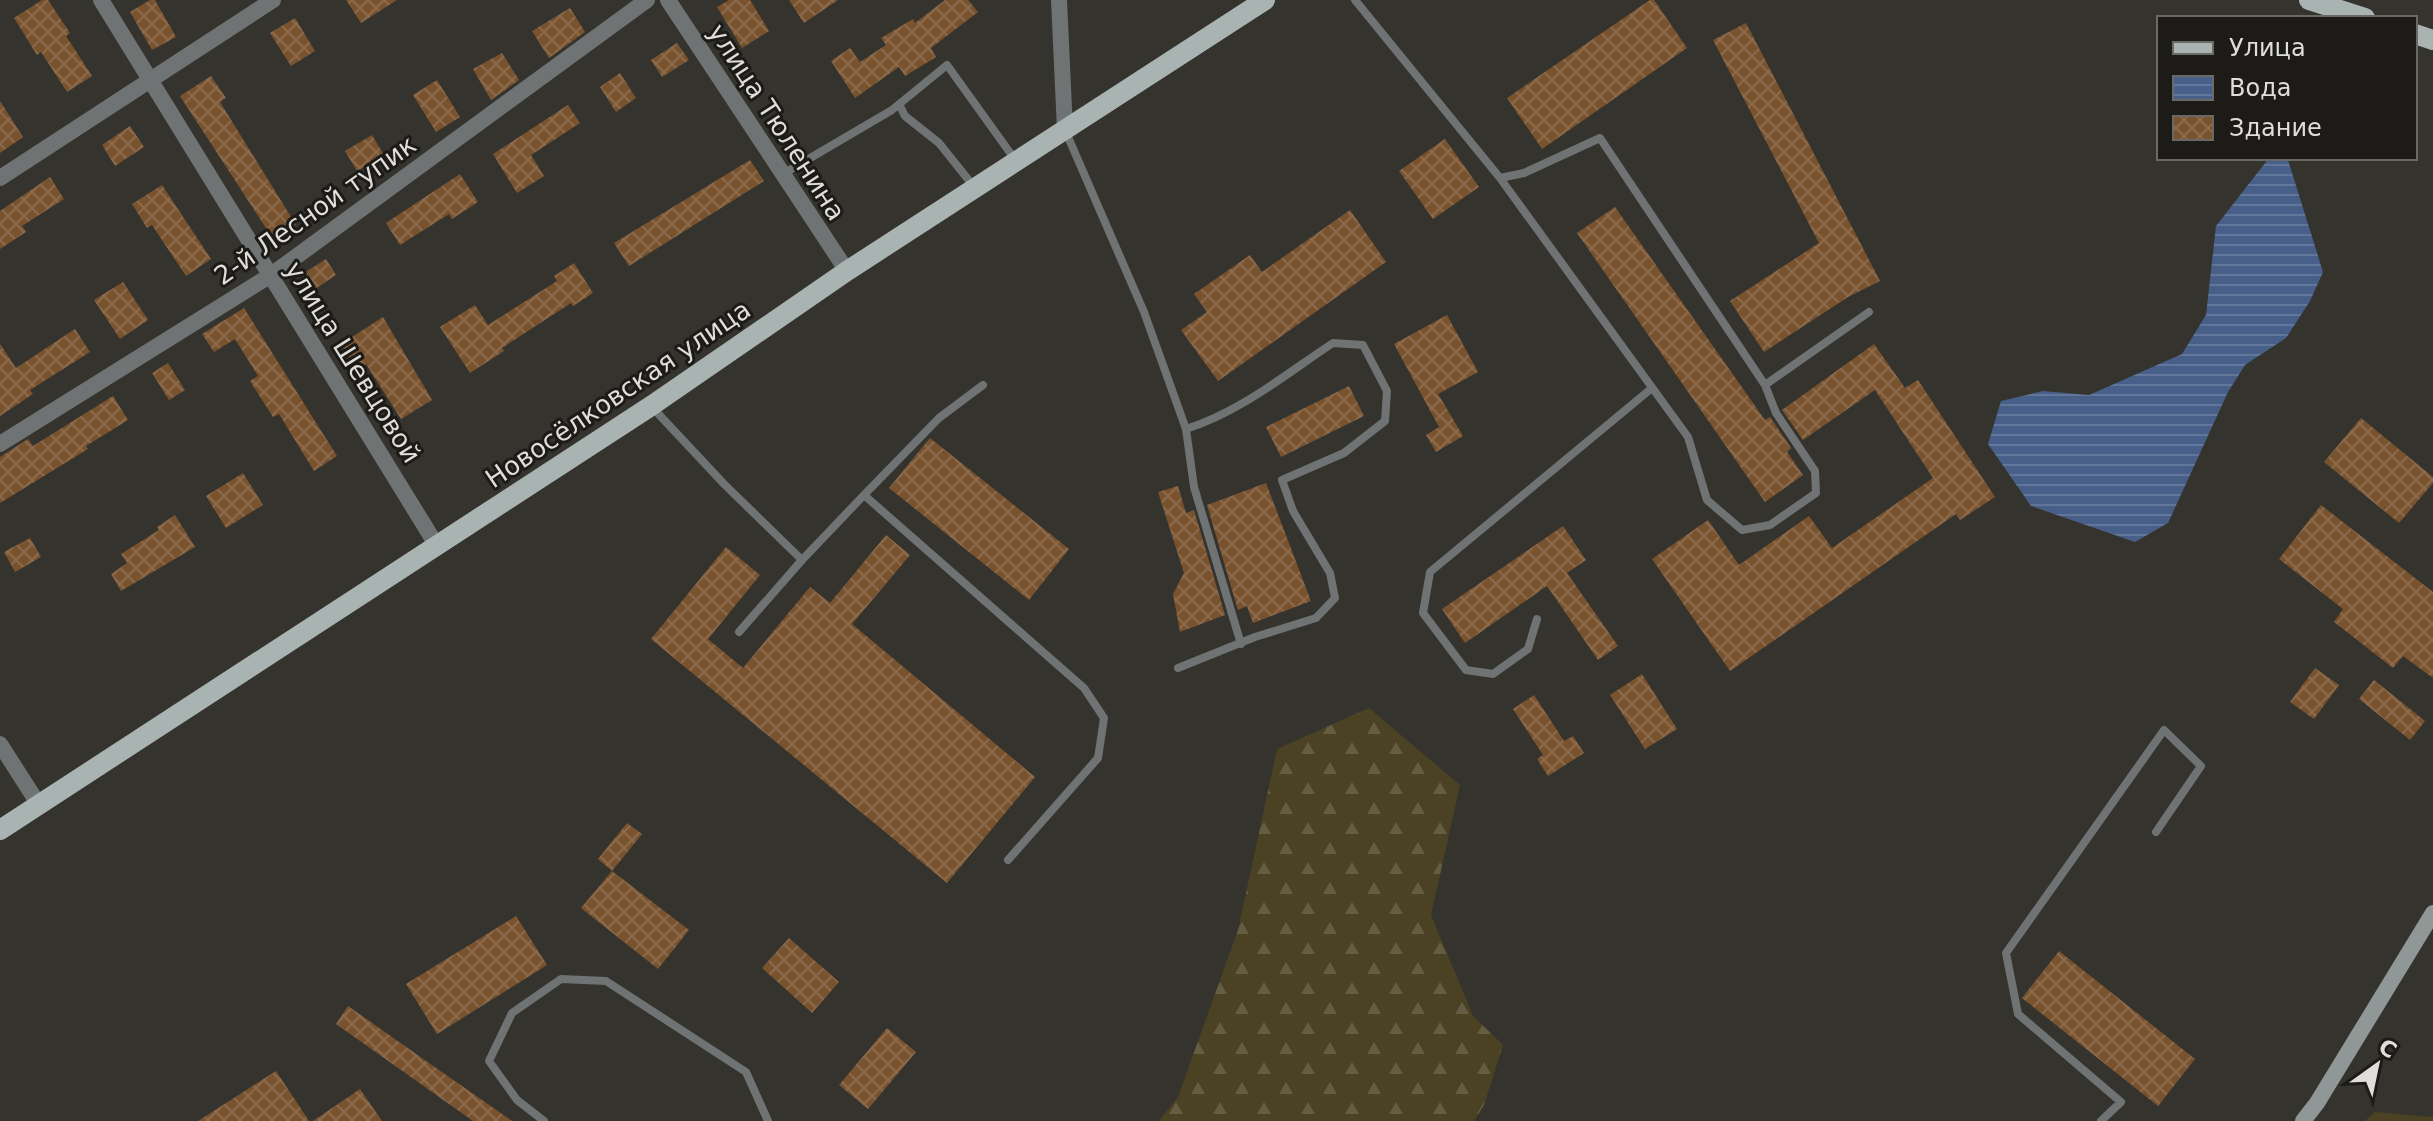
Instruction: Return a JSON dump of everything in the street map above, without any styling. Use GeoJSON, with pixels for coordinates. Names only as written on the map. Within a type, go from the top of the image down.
{"type":"FeatureCollection","features":[{"type":"Feature","properties":{"kind":"main road","name":"Новосёлковская улица"},"geometry":{"type":"LineString","coordinates":[[0,830],[651,406],[847,271],[1265,0]]}},
{"type":"Feature","properties":{"kind":"main road"},"geometry":{"type":"LineString","coordinates":[[2309,0],[2359,16]]}},
{"type":"Feature","properties":{"kind":"street","name":"улица Шевцовой"},"geometry":{"type":"LineString","coordinates":[[101,0],[437,546]]}},
{"type":"Feature","properties":{"kind":"street"},"geometry":{"type":"LineString","coordinates":[[0,178],[273,0]]}},
{"type":"Feature","properties":{"kind":"street","name":"2-й Лесной тупик"},"geometry":{"type":"LineString","coordinates":[[0,444],[271,275],[647,0]]}},
{"type":"Feature","properties":{"kind":"street","name":"улица Тюленина"},"geometry":{"type":"LineString","coordinates":[[668,0],[847,271]]}},
{"type":"Feature","properties":{"kind":"street"},"geometry":{"type":"LineString","coordinates":[[1059,0],[1065,130]]}},
{"type":"Feature","properties":{"kind":"street"},"geometry":{"type":"LineString","coordinates":[[0,744],[39,805]]}},
{"type":"Feature","properties":{"kind":"street"},"geometry":{"type":"LineString","coordinates":[[2303,1121],[2433,913]]}},
{"type":"Feature","properties":{"kind":"lane"},"geometry":{"type":"LineString","coordinates":[[1355,0],[1500,178],[1688,437],[1707,500],[1742,530],[1770,525],[1816,493],[1815,471],[1776,413],[1765,385],[1600,138],[1524,173],[1500,178]]}},
{"type":"Feature","properties":{"kind":"lane"},"geometry":{"type":"LineString","coordinates":[[783,174],[899,104],[947,65],[1016,161]]}},
{"type":"Feature","properties":{"kind":"lane"},"geometry":{"type":"LineString","coordinates":[[899,104],[905,116],[939,143],[975,188]]}},
{"type":"Feature","properties":{"kind":"lane"},"geometry":{"type":"LineString","coordinates":[[1065,130],[1144,312],[1186,429],[1194,487],[1241,644]]}},
{"type":"Feature","properties":{"kind":"lane"},"geometry":{"type":"LineString","coordinates":[[1765,385],[1869,312]]}},
{"type":"Feature","properties":{"kind":"lane"},"geometry":{"type":"LineString","coordinates":[[1178,668],[1255,637],[1316,618],[1335,598],[1330,573],[1293,511],[1282,480],[1344,453],[1385,421],[1387,391],[1363,345],[1333,343],[1248,401],[1186,429]]}},
{"type":"Feature","properties":{"kind":"lane"},"geometry":{"type":"LineString","coordinates":[[739,632],[802,560],[939,418],[983,385]]}},
{"type":"Feature","properties":{"kind":"lane"},"geometry":{"type":"LineString","coordinates":[[1537,619],[1528,649],[1493,674],[1466,670],[1423,613],[1430,572],[1652,388]]}},
{"type":"Feature","properties":{"kind":"lane"},"geometry":{"type":"LineString","coordinates":[[651,406],[724,484],[802,560]]}},
{"type":"Feature","properties":{"kind":"lane"},"geometry":{"type":"LineString","coordinates":[[864,495],[1084,688],[1104,718],[1098,758],[1008,860]]}},
{"type":"Feature","properties":{"kind":"lane"},"geometry":{"type":"LineString","coordinates":[[2101,1121],[2121,1102],[2018,1014],[2006,953],[2164,730],[2201,766],[2156,832]]}},
{"type":"Feature","properties":{"kind":"lane"},"geometry":{"type":"LineString","coordinates":[[544,1121],[517,1100],[489,1061],[512,1013],[561,979],[606,981],[746,1072],[768,1121]]}},
{"type":"Feature","properties":{"kind":"green space"},"geometry":{"type":"Polygon","coordinates":[[[1369,708],[1460,785],[1431,915],[1473,1016],[1503,1045],[1484,1105],[1474,1121],[1159,1121],[1178,1097],[1238,930],[1277,749],[1369,708]]]}},
{"type":"Feature","properties":{"kind":"green space"},"geometry":{"type":"Polygon","coordinates":[[[2375,1112],[2433,1117],[2433,1121],[2365,1121],[2375,1112]]]}},
{"type":"Feature","properties":{"kind":"water"},"geometry":{"type":"Polygon","coordinates":[[[2267,160],[2288,160],[2323,272],[2310,301],[2286,338],[2245,365],[2228,392],[2168,523],[2135,542],[2031,506],[1988,444],[2001,401],[2043,391],[2089,395],[2182,354],[2206,315],[2216,226],[2267,160]]]}},
{"type":"Feature","properties":{"kind":"building"},"geometry":{"type":"Polygon","coordinates":[[[42,0],[48,0],[70,33],[66,36],[92,76],[67,92],[41,52],[37,55],[14,18],[42,0]]]}},
{"type":"Feature","properties":{"kind":"building"},"geometry":{"type":"Polygon","coordinates":[[[155,0],[176,37],[152,50],[130,12],[155,0]]]}},
{"type":"Feature","properties":{"kind":"building"},"geometry":{"type":"Polygon","coordinates":[[[346,0],[397,0],[361,23],[346,0]]]}},
{"type":"Feature","properties":{"kind":"building"},"geometry":{"type":"Polygon","coordinates":[[[729,0],[750,0],[769,31],[742,48],[717,7],[729,0]]]}},
{"type":"Feature","properties":{"kind":"building"},"geometry":{"type":"Polygon","coordinates":[[[789,0],[838,0],[804,23],[789,0]]]}},
{"type":"Feature","properties":{"kind":"building"},"geometry":{"type":"Polygon","coordinates":[[[945,0],[968,0],[978,12],[931,48],[936,57],[905,76],[899,67],[855,98],[831,61],[850,48],[860,62],[886,45],[881,38],[913,19],[915,23],[945,0]]]}},
{"type":"Feature","properties":{"kind":"building"},"geometry":{"type":"Polygon","coordinates":[[[1654,0],[1687,48],[1542,149],[1507,98],[1654,0]]]}},
{"type":"Feature","properties":{"kind":"building"},"geometry":{"type":"Polygon","coordinates":[[[570,8],[585,32],[549,58],[532,31],[570,8]]]}},
{"type":"Feature","properties":{"kind":"building"},"geometry":{"type":"Polygon","coordinates":[[[295,18],[315,51],[291,66],[270,33],[295,18]]]}},
{"type":"Feature","properties":{"kind":"building"},"geometry":{"type":"Polygon","coordinates":[[[1746,23],[1880,281],[1848,297],[1764,352],[1730,301],[1819,243],[1713,40],[1746,23]]]}},
{"type":"Feature","properties":{"kind":"building"},"geometry":{"type":"Polygon","coordinates":[[[677,43],[689,60],[662,77],[651,60],[677,43]]]}},
{"type":"Feature","properties":{"kind":"building"},"geometry":{"type":"Polygon","coordinates":[[[502,53],[519,80],[491,100],[473,69],[502,53]]]}},
{"type":"Feature","properties":{"kind":"building"},"geometry":{"type":"Polygon","coordinates":[[[620,73],[636,98],[616,112],[600,87],[620,73]]]}},
{"type":"Feature","properties":{"kind":"building"},"geometry":{"type":"Polygon","coordinates":[[[211,76],[226,98],[220,102],[296,225],[273,239],[180,96],[211,76]]]}},
{"type":"Feature","properties":{"kind":"building"},"geometry":{"type":"Polygon","coordinates":[[[437,80],[460,117],[436,132],[413,95],[437,80]]]}},
{"type":"Feature","properties":{"kind":"building"},"geometry":{"type":"Polygon","coordinates":[[[0,101],[23,137],[0,153],[0,101]]]}},
{"type":"Feature","properties":{"kind":"building"},"geometry":{"type":"Polygon","coordinates":[[[568,105],[580,123],[531,155],[544,176],[517,193],[493,154],[568,105]]]}},
{"type":"Feature","properties":{"kind":"building"},"geometry":{"type":"Polygon","coordinates":[[[130,126],[144,147],[115,166],[102,145],[130,126]]]}},
{"type":"Feature","properties":{"kind":"building"},"geometry":{"type":"Polygon","coordinates":[[[372,135],[384,155],[357,171],[345,151],[372,135]]]}},
{"type":"Feature","properties":{"kind":"building"},"geometry":{"type":"Polygon","coordinates":[[[1445,139],[1479,187],[1433,219],[1399,171],[1445,139]]]}},
{"type":"Feature","properties":{"kind":"building"},"geometry":{"type":"Polygon","coordinates":[[[750,160],[764,181],[629,266],[614,243],[750,160]]]}},
{"type":"Feature","properties":{"kind":"building"},"geometry":{"type":"Polygon","coordinates":[[[460,174],[478,202],[452,219],[449,214],[400,245],[386,223],[460,174]]]}},
{"type":"Feature","properties":{"kind":"building"},"geometry":{"type":"Polygon","coordinates":[[[50,177],[64,199],[22,226],[26,232],[0,249],[0,211],[50,177]]]}},
{"type":"Feature","properties":{"kind":"building"},"geometry":{"type":"Polygon","coordinates":[[[162,185],[211,259],[186,276],[152,225],[147,228],[132,204],[162,185]]]}},
{"type":"Feature","properties":{"kind":"building"},"geometry":{"type":"Polygon","coordinates":[[[1615,207],[1765,420],[1770,417],[1791,448],[1787,452],[1803,475],[1765,502],[1577,233],[1615,207]]]}},
{"type":"Feature","properties":{"kind":"building"},"geometry":{"type":"Polygon","coordinates":[[[1350,210],[1386,262],[1218,381],[1181,330],[1207,312],[1194,294],[1250,255],[1262,272],[1350,210]]]}},
{"type":"Feature","properties":{"kind":"building"},"geometry":{"type":"Polygon","coordinates":[[[326,259],[336,275],[312,291],[301,275],[326,259]]]}},
{"type":"Feature","properties":{"kind":"building"},"geometry":{"type":"Polygon","coordinates":[[[574,263],[593,293],[573,306],[571,303],[470,373],[440,327],[475,305],[488,325],[557,281],[554,276],[574,263]]]}},
{"type":"Feature","properties":{"kind":"building"},"geometry":{"type":"Polygon","coordinates":[[[123,282],[148,320],[120,339],[94,300],[123,282]]]}},
{"type":"Feature","properties":{"kind":"building"},"geometry":{"type":"Polygon","coordinates":[[[244,308],[337,456],[314,471],[279,414],[273,417],[250,381],[258,376],[235,339],[214,352],[202,334],[244,308]]]}},
{"type":"Feature","properties":{"kind":"building"},"geometry":{"type":"Polygon","coordinates":[[[1447,315],[1478,372],[1438,394],[1463,436],[1436,452],[1426,435],[1439,427],[1394,344],[1447,315]]]}},
{"type":"Feature","properties":{"kind":"building"},"geometry":{"type":"Polygon","coordinates":[[[383,317],[432,400],[401,419],[366,364],[357,369],[341,344],[383,317]]]}},
{"type":"Feature","properties":{"kind":"building"},"geometry":{"type":"Polygon","coordinates":[[[75,329],[90,352],[30,390],[33,394],[0,416],[0,344],[16,368],[75,329]]]}},
{"type":"Feature","properties":{"kind":"building"},"geometry":{"type":"Polygon","coordinates":[[[1874,344],[1905,388],[1918,380],[1995,497],[1960,520],[1956,514],[1730,671],[1652,559],[1708,520],[1739,565],[1809,516],[1832,548],[1933,478],[1875,390],[1803,440],[1782,410],[1874,344]]]}},
{"type":"Feature","properties":{"kind":"building"},"geometry":{"type":"Polygon","coordinates":[[[168,363],[185,390],[169,400],[152,373],[168,363]]]}},
{"type":"Feature","properties":{"kind":"building"},"geometry":{"type":"Polygon","coordinates":[[[1349,386],[1364,416],[1281,457],[1266,427],[1349,386]]]}},
{"type":"Feature","properties":{"kind":"building"},"geometry":{"type":"Polygon","coordinates":[[[113,396],[128,420],[86,446],[88,449],[0,503],[0,457],[28,439],[33,446],[113,396]]]}},
{"type":"Feature","properties":{"kind":"building"},"geometry":{"type":"Polygon","coordinates":[[[2361,418],[2433,477],[2433,483],[2399,523],[2324,462],[2361,418]]]}},
{"type":"Feature","properties":{"kind":"building"},"geometry":{"type":"Polygon","coordinates":[[[930,438],[1069,549],[1029,600],[889,488],[930,438]]]}},
{"type":"Feature","properties":{"kind":"building"},"geometry":{"type":"Polygon","coordinates":[[[243,473],[263,505],[226,528],[206,496],[243,473]]]}},
{"type":"Feature","properties":{"kind":"building"},"geometry":{"type":"Polygon","coordinates":[[[1266,483],[1311,601],[1253,623],[1247,606],[1238,610],[1207,505],[1266,483]]]}},
{"type":"Feature","properties":{"kind":"building"},"geometry":{"type":"Polygon","coordinates":[[[1178,486],[1186,513],[1194,510],[1225,615],[1180,632],[1173,594],[1184,573],[1158,492],[1178,486]]]}},
{"type":"Feature","properties":{"kind":"building"},"geometry":{"type":"Polygon","coordinates":[[[2321,505],[2433,592],[2433,678],[2403,656],[2393,668],[2334,622],[2343,609],[2279,559],[2321,505]]]}},
{"type":"Feature","properties":{"kind":"building"},"geometry":{"type":"Polygon","coordinates":[[[175,515],[195,547],[121,591],[111,574],[127,563],[121,554],[159,530],[157,527],[175,515]]]}},
{"type":"Feature","properties":{"kind":"building"},"geometry":{"type":"Polygon","coordinates":[[[1563,526],[1586,560],[1567,573],[1618,646],[1598,660],[1547,586],[1465,643],[1442,609],[1563,526]]]}},
{"type":"Feature","properties":{"kind":"building"},"geometry":{"type":"Polygon","coordinates":[[[886,535],[910,555],[852,624],[1035,777],[947,883],[651,639],[726,547],[760,575],[708,639],[743,668],[810,587],[830,603],[886,535]]]}},
{"type":"Feature","properties":{"kind":"building"},"geometry":{"type":"Polygon","coordinates":[[[30,538],[41,557],[15,572],[4,552],[30,538]]]}},
{"type":"Feature","properties":{"kind":"building"},"geometry":{"type":"Polygon","coordinates":[[[2315,668],[2339,685],[2314,719],[2290,702],[2315,668]]]}},
{"type":"Feature","properties":{"kind":"building"},"geometry":{"type":"Polygon","coordinates":[[[1642,674],[1677,729],[1645,749],[1610,695],[1642,674]]]}},
{"type":"Feature","properties":{"kind":"building"},"geometry":{"type":"Polygon","coordinates":[[[2374,680],[2425,721],[2410,740],[2359,699],[2374,680]]]}},
{"type":"Feature","properties":{"kind":"building"},"geometry":{"type":"Polygon","coordinates":[[[1534,695],[1564,741],[1573,736],[1584,753],[1548,776],[1537,759],[1543,755],[1513,709],[1534,695]]]}},
{"type":"Feature","properties":{"kind":"building"},"geometry":{"type":"Polygon","coordinates":[[[627,823],[642,834],[612,871],[598,859],[627,823]]]}},
{"type":"Feature","properties":{"kind":"building"},"geometry":{"type":"Polygon","coordinates":[[[612,871],[689,930],[658,969],[581,908],[612,871]]]}},
{"type":"Feature","properties":{"kind":"building"},"geometry":{"type":"Polygon","coordinates":[[[516,916],[547,965],[437,1034],[406,984],[516,916]]]}},
{"type":"Feature","properties":{"kind":"building"},"geometry":{"type":"Polygon","coordinates":[[[789,938],[839,982],[812,1013],[762,968],[789,938]]]}},
{"type":"Feature","properties":{"kind":"building"},"geometry":{"type":"Polygon","coordinates":[[[2059,951],[2195,1059],[2158,1106],[2022,998],[2059,951]]]}},
{"type":"Feature","properties":{"kind":"building"},"geometry":{"type":"Polygon","coordinates":[[[348,1006],[512,1121],[473,1121],[336,1024],[348,1006]]]}},
{"type":"Feature","properties":{"kind":"building"},"geometry":{"type":"Polygon","coordinates":[[[887,1028],[916,1052],[868,1109],[839,1085],[887,1028]]]}},
{"type":"Feature","properties":{"kind":"building"},"geometry":{"type":"Polygon","coordinates":[[[276,1071],[309,1121],[198,1121],[276,1071]]]}},
{"type":"Feature","properties":{"kind":"building"},"geometry":{"type":"Polygon","coordinates":[[[360,1089],[382,1121],[313,1121],[360,1089]]]}}]}
